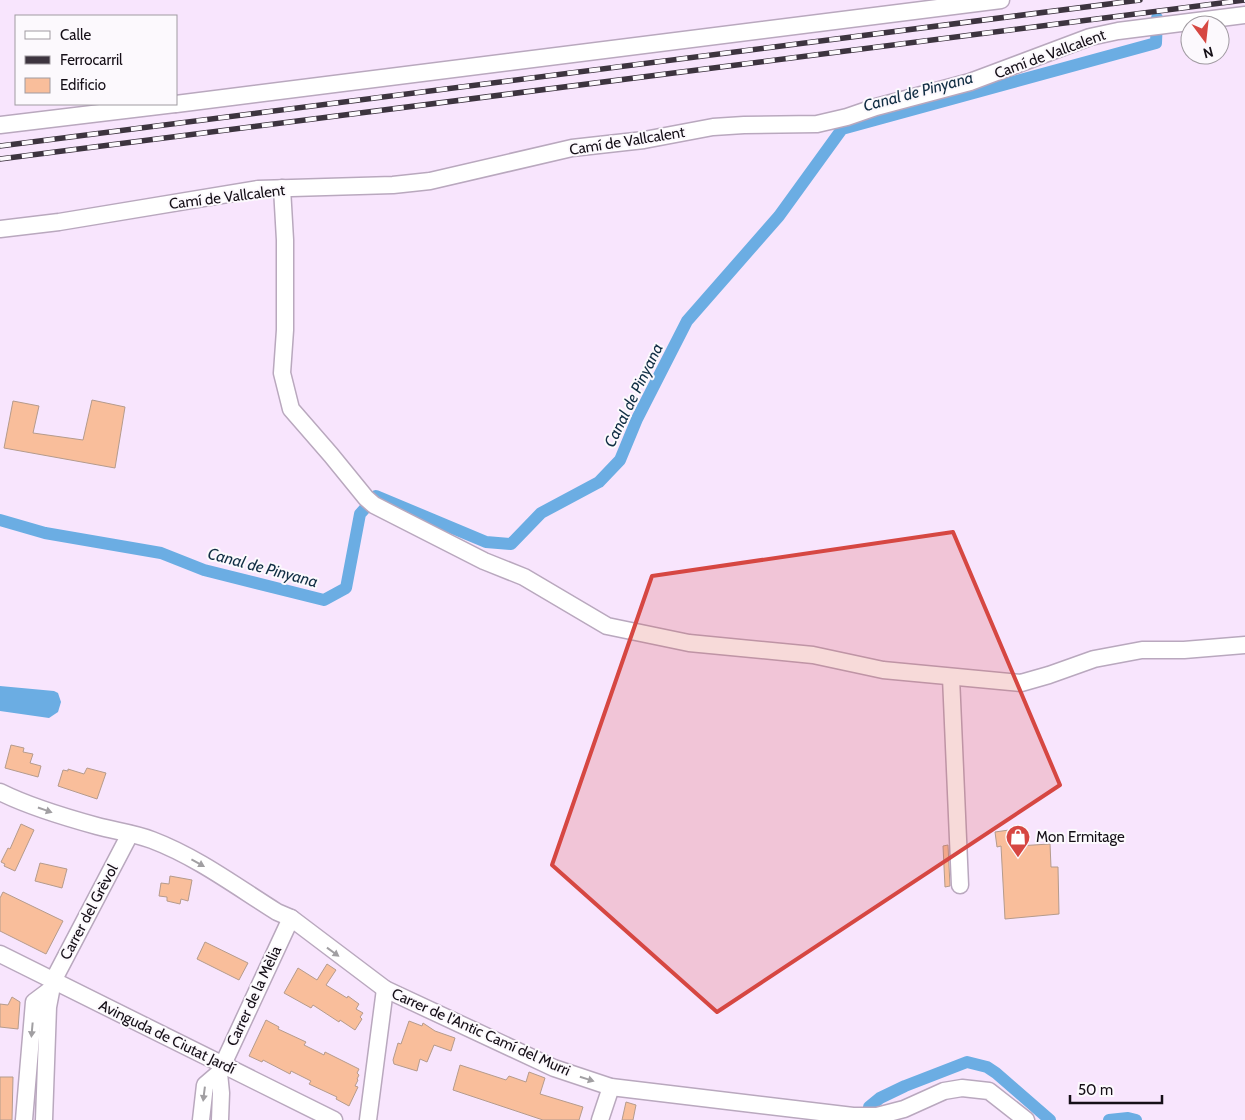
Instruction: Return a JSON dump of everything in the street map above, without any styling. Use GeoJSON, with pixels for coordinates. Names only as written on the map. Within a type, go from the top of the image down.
{"type":"FeatureCollection","features":[{"type":"Feature","properties":{"kind":"street"},"geometry":{"type":"LineString","coordinates":[[178,104],[1001,0]]}},
{"type":"Feature","properties":{"kind":"street","name":"Camí de Vallcalent"},"geometry":{"type":"LineString","coordinates":[[0,230],[258,189],[402,184],[430,181],[572,148],[644,140],[713,127],[744,124],[816,124],[970,82],[1090,37],[1150,26],[1245,15]]}},
{"type":"Feature","properties":{"kind":"street"},"geometry":{"type":"LineString","coordinates":[[0,125],[167,105]]}},
{"type":"Feature","properties":{"kind":"street"},"geometry":{"type":"LineString","coordinates":[[282,188],[285,240],[285,330],[282,373],[291,409],[370,502],[484,561],[524,577],[607,626],[689,643],[813,655],[884,670],[1021,683],[1049,676],[1094,659],[1142,650],[1184,650],[1245,645]]}},
{"type":"Feature","properties":{"kind":"street"},"geometry":{"type":"LineString","coordinates":[[951,677],[960,885]]}},
{"type":"Feature","properties":{"kind":"street","name":"Carrer de l'Antic Camí del Murri"},"geometry":{"type":"LineString","coordinates":[[0,792],[15,800],[57,814],[151,840],[198,862],[277,912],[291,918],[384,989],[554,1068],[611,1087],[853,1118],[877,1116],[904,1109],[944,1091],[962,1088],[988,1091],[1026,1120]]}},
{"type":"Feature","properties":{"kind":"street","name":"Carrer del Grèvol"},"geometry":{"type":"LineString","coordinates":[[24,1120],[34,1002],[51,985],[130,834]]}},
{"type":"Feature","properties":{"kind":"street","name":"Carrer de la Mèlia"},"geometry":{"type":"LineString","coordinates":[[201,1120],[205,1085],[221,1069],[291,918]]}},
{"type":"Feature","properties":{"kind":"street","name":"Avinguda de Ciutat Jardí"},"geometry":{"type":"LineString","coordinates":[[0,954],[51,985]]}},
{"type":"Feature","properties":{"kind":"street","name":"Avinguda de Ciutat Jardí"},"geometry":{"type":"LineString","coordinates":[[0,965],[51,985],[221,1069],[334,1120]]}},
{"type":"Feature","properties":{"kind":"street","name":"Carrer del Grèvol"},"geometry":{"type":"LineString","coordinates":[[44,1120],[51,985]]}},
{"type":"Feature","properties":{"kind":"street"},"geometry":{"type":"LineString","coordinates":[[368,1120],[384,989]]}},
{"type":"Feature","properties":{"kind":"street","name":"Carrer de la Mèlia"},"geometry":{"type":"LineString","coordinates":[[220,1120],[221,1069]]}},
{"type":"Feature","properties":{"kind":"street","name":"Avinguda de Ciutat Jardí"},"geometry":{"type":"LineString","coordinates":[[221,1069],[313,1120]]}},
{"type":"Feature","properties":{"kind":"street"},"geometry":{"type":"LineString","coordinates":[[600,1120],[611,1087]]}},
{"type":"Feature","properties":{"kind":"highlighted area"},"geometry":{"type":"Polygon","coordinates":[[[953,532],[1060,785],[717,1012],[552,865],[652,576],[953,532]]]}},
{"type":"Feature","properties":{"kind":"water"},"geometry":{"type":"Polygon","coordinates":[[[0,686],[54,691],[58,693],[61,702],[58,712],[49,718],[0,711],[0,686]]]}},
{"type":"Feature","properties":{"kind":"building"},"geometry":{"type":"Polygon","coordinates":[[[92,400],[125,407],[115,468],[4,448],[13,401],[39,406],[33,433],[83,440],[92,400]]]}},
{"type":"Feature","properties":{"kind":"building"},"geometry":{"type":"Polygon","coordinates":[[[11,745],[24,748],[23,752],[33,754],[30,763],[41,766],[38,777],[5,768],[11,745]]]}},
{"type":"Feature","properties":{"kind":"building"},"geometry":{"type":"Polygon","coordinates":[[[87,768],[106,773],[97,799],[58,786],[63,770],[68,771],[68,769],[84,774],[87,768]]]}},
{"type":"Feature","properties":{"kind":"building"},"geometry":{"type":"Polygon","coordinates":[[[21,824],[34,830],[15,871],[4,866],[5,864],[1,862],[8,848],[10,849],[21,824]]]}},
{"type":"Feature","properties":{"kind":"building"},"geometry":{"type":"Polygon","coordinates":[[[1016,829],[1017,846],[1050,844],[1051,867],[1058,867],[1059,914],[1005,919],[1001,846],[997,847],[995,832],[1016,829]]]}},
{"type":"Feature","properties":{"kind":"building"},"geometry":{"type":"Polygon","coordinates":[[[948,845],[950,886],[945,887],[943,846],[948,845]]]}},
{"type":"Feature","properties":{"kind":"building"},"geometry":{"type":"Polygon","coordinates":[[[40,863],[67,869],[62,888],[35,881],[40,863]]]}},
{"type":"Feature","properties":{"kind":"building"},"geometry":{"type":"Polygon","coordinates":[[[170,876],[192,880],[188,901],[181,899],[180,904],[167,901],[167,897],[159,896],[161,883],[169,884],[170,876]]]}},
{"type":"Feature","properties":{"kind":"building"},"geometry":{"type":"Polygon","coordinates":[[[3,892],[63,921],[46,954],[0,931],[0,898],[3,892]]]}},
{"type":"Feature","properties":{"kind":"building"},"geometry":{"type":"Polygon","coordinates":[[[205,942],[248,963],[239,980],[197,959],[205,942]]]}},
{"type":"Feature","properties":{"kind":"building"},"geometry":{"type":"Polygon","coordinates":[[[327,964],[336,970],[326,985],[359,1004],[356,1009],[363,1013],[360,1017],[362,1019],[355,1030],[313,1005],[311,1008],[284,993],[298,968],[317,980],[327,964]]]}},
{"type":"Feature","properties":{"kind":"building"},"geometry":{"type":"Polygon","coordinates":[[[12,997],[20,1002],[18,1029],[0,1027],[0,1004],[8,1005],[12,997]]]}},
{"type":"Feature","properties":{"kind":"building"},"geometry":{"type":"Polygon","coordinates":[[[266,1020],[279,1027],[278,1029],[306,1042],[304,1045],[324,1055],[325,1052],[359,1069],[357,1073],[359,1075],[358,1080],[355,1086],[358,1087],[349,1106],[336,1099],[337,1097],[309,1084],[311,1081],[291,1071],[290,1074],[263,1060],[262,1062],[249,1056],[266,1020]]]}},
{"type":"Feature","properties":{"kind":"building"},"geometry":{"type":"Polygon","coordinates":[[[409,1021],[422,1026],[423,1023],[435,1031],[455,1038],[451,1051],[434,1045],[427,1062],[420,1059],[417,1071],[394,1064],[393,1060],[398,1043],[401,1044],[409,1021]]]}},
{"type":"Feature","properties":{"kind":"building"},"geometry":{"type":"Polygon","coordinates":[[[460,1065],[506,1080],[509,1076],[526,1082],[529,1072],[545,1078],[540,1094],[583,1107],[579,1120],[543,1120],[453,1090],[460,1065]]]}},
{"type":"Feature","properties":{"kind":"building"},"geometry":{"type":"Polygon","coordinates":[[[0,1077],[13,1077],[12,1120],[0,1120],[0,1077]]]}},
{"type":"Feature","properties":{"kind":"building"},"geometry":{"type":"Polygon","coordinates":[[[626,1102],[636,1105],[633,1120],[622,1120],[626,1102]]]}},
{"type":"Feature","properties":{"kind":"waterway","name":"Canal de Pinyana"},"geometry":{"type":"LineString","coordinates":[[0,520],[45,533],[161,553],[204,570],[324,600],[346,588],[360,514],[376,496],[486,542],[511,544],[541,513],[599,482],[620,460],[637,419],[687,321],[779,216],[842,129],[1156,43],[1157,18]]}},
{"type":"Feature","properties":{"kind":"waterway","name":"Canal de Pinyana"},"geometry":{"type":"LineString","coordinates":[[869,1107],[880,1098],[905,1086],[967,1062],[987,1067],[996,1073],[1050,1120]]}},
{"type":"Feature","properties":{"kind":"waterway","name":"Canal de Pinyana"},"geometry":{"type":"LineString","coordinates":[[1109,1120],[1128,1118],[1136,1120]]}},
{"type":"Feature","properties":{"kind":"railway"},"geometry":{"type":"LineString","coordinates":[[0,146],[1140,0]]}},
{"type":"Feature","properties":{"kind":"railway"},"geometry":{"type":"LineString","coordinates":[[0,159],[1245,0]]}},
{"type":"Feature","properties":{"kind":"place","name":"Mon Ermitage"},"geometry":{"type":"Point","coordinates":[1018,858]}}]}
